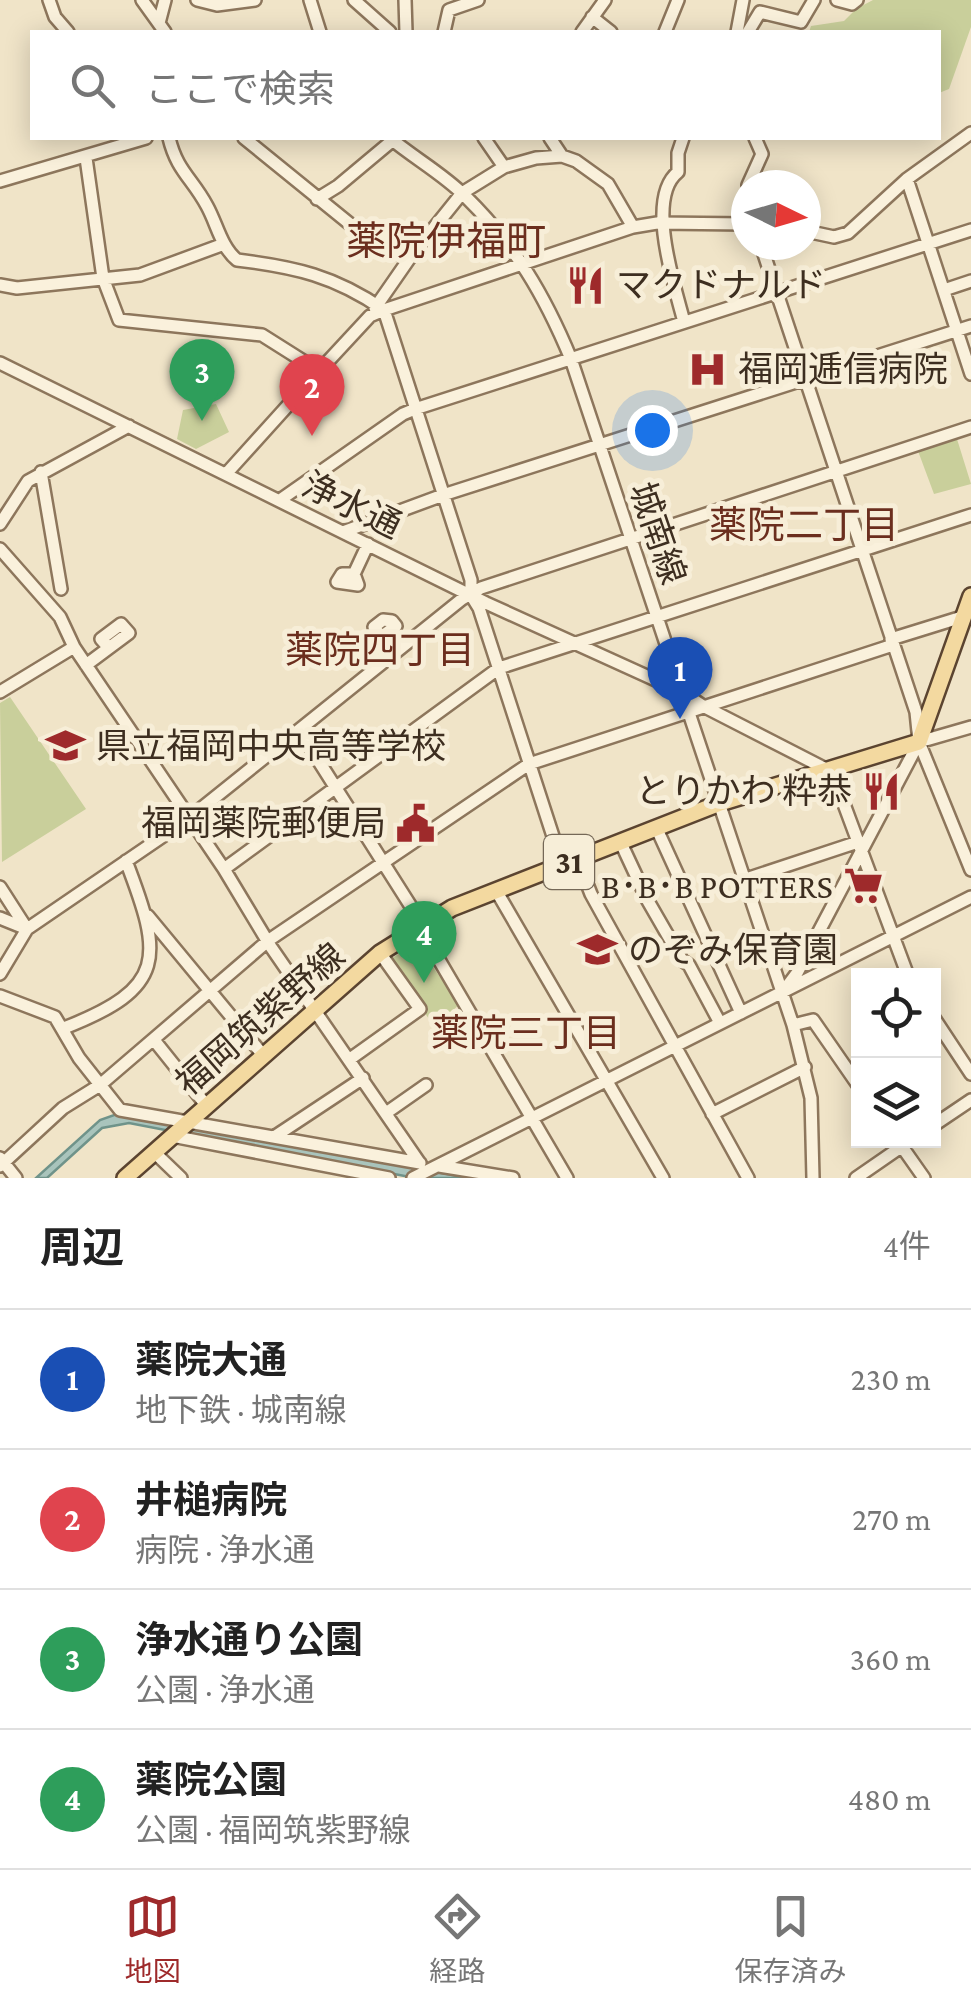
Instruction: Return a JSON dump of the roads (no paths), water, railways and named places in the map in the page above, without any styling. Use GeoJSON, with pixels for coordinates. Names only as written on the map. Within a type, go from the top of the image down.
{"type":"FeatureCollection","features":[{"type":"Feature","properties":{"kind":"main road"},"geometry":{"type":"LineString","coordinates":[[919,742],[968,608]]}},
{"type":"Feature","properties":{"kind":"main road","name":"31"},"geometry":{"type":"LineString","coordinates":[[720,804],[919,742]]}},
{"type":"Feature","properties":{"kind":"main road","name":"福岡筑紫野線"},"geometry":{"type":"LineString","coordinates":[[125,1178],[380,954],[420,925],[452,908],[720,804]]}},
{"type":"Feature","properties":{"kind":"street"},"geometry":{"type":"LineString","coordinates":[[49,0],[54,17],[66,30]]}},
{"type":"Feature","properties":{"kind":"street"},"geometry":{"type":"LineString","coordinates":[[142,0],[162,28]]}},
{"type":"Feature","properties":{"kind":"street"},"geometry":{"type":"LineString","coordinates":[[162,28],[166,0]]}},
{"type":"Feature","properties":{"kind":"street"},"geometry":{"type":"LineString","coordinates":[[198,0],[217,5],[255,0]]}},
{"type":"Feature","properties":{"kind":"street"},"geometry":{"type":"LineString","coordinates":[[310,0],[319,30]]}},
{"type":"Feature","properties":{"kind":"street"},"geometry":{"type":"LineString","coordinates":[[354,0],[388,30]]}},
{"type":"Feature","properties":{"kind":"street"},"geometry":{"type":"LineString","coordinates":[[405,0],[406,30]]}},
{"type":"Feature","properties":{"kind":"street"},"geometry":{"type":"LineString","coordinates":[[444,30],[449,5],[478,0]]}},
{"type":"Feature","properties":{"kind":"street"},"geometry":{"type":"LineString","coordinates":[[583,30],[606,0]]}},
{"type":"Feature","properties":{"kind":"street"},"geometry":{"type":"LineString","coordinates":[[666,30],[678,0]]}},
{"type":"Feature","properties":{"kind":"street"},"geometry":{"type":"LineString","coordinates":[[736,30],[742,0]]}},
{"type":"Feature","properties":{"kind":"street"},"geometry":{"type":"LineString","coordinates":[[749,30],[760,12],[801,22],[814,0]]}},
{"type":"Feature","properties":{"kind":"street"},"geometry":{"type":"LineString","coordinates":[[836,0],[852,4],[857,0]]}},
{"type":"Feature","properties":{"kind":"street"},"geometry":{"type":"LineString","coordinates":[[592,16],[610,30]]}},
{"type":"Feature","properties":{"kind":"street"},"geometry":{"type":"LineString","coordinates":[[821,233],[842,236],[907,179],[971,133]]}},
{"type":"Feature","properties":{"kind":"street"},"geometry":{"type":"LineString","coordinates":[[0,181],[86,158],[133,140]]}},
{"type":"Feature","properties":{"kind":"street"},"geometry":{"type":"LineString","coordinates":[[170,140],[179,169],[206,203],[224,244],[238,260],[299,268],[347,287],[381,307],[471,580],[471,596],[479,608],[529,764],[569,862],[591,894],[748,1178]]}},
{"type":"Feature","properties":{"kind":"street"},"geometry":{"type":"LineString","coordinates":[[246,140],[366,237],[409,258]]}},
{"type":"Feature","properties":{"kind":"street"},"geometry":{"type":"LineString","coordinates":[[317,199],[338,186],[390,140]]}},
{"type":"Feature","properties":{"kind":"street","name":"城南線"},"geometry":{"type":"LineString","coordinates":[[395,140],[462,193],[525,265],[548,303],[571,358],[682,692]]}},
{"type":"Feature","properties":{"kind":"street"},"geometry":{"type":"LineString","coordinates":[[485,140],[504,167]]}},
{"type":"Feature","properties":{"kind":"street"},"geometry":{"type":"LineString","coordinates":[[551,140],[562,156]]}},
{"type":"Feature","properties":{"kind":"street"},"geometry":{"type":"LineString","coordinates":[[682,140],[678,172],[667,185],[663,223],[684,322]]}},
{"type":"Feature","properties":{"kind":"street"},"geometry":{"type":"LineString","coordinates":[[755,170],[762,154],[756,140]]}},
{"type":"Feature","properties":{"kind":"street"},"geometry":{"type":"LineString","coordinates":[[226,474],[381,307],[409,258],[462,193],[504,167],[536,158],[562,156],[576,161],[608,184],[633,227]]}},
{"type":"Feature","properties":{"kind":"street"},"geometry":{"type":"LineString","coordinates":[[86,158],[104,278],[119,320],[262,335],[319,371]]}},
{"type":"Feature","properties":{"kind":"street"},"geometry":{"type":"LineString","coordinates":[[907,179],[971,374]]}},
{"type":"Feature","properties":{"kind":"street"},"geometry":{"type":"LineString","coordinates":[[381,307],[525,265],[633,227],[663,223],[731,224]]}},
{"type":"Feature","properties":{"kind":"street"},"geometry":{"type":"LineString","coordinates":[[280,500],[403,414],[971,230]]}},
{"type":"Feature","properties":{"kind":"street"},"geometry":{"type":"LineString","coordinates":[[0,285],[18,288],[140,275],[224,244]]}},
{"type":"Feature","properties":{"kind":"street"},"geometry":{"type":"LineString","coordinates":[[766,260],[916,712],[919,742],[971,870]]}},
{"type":"Feature","properties":{"kind":"street"},"geometry":{"type":"LineString","coordinates":[[944,290],[971,282]]}},
{"type":"Feature","properties":{"kind":"street"},"geometry":{"type":"LineString","coordinates":[[343,532],[443,495],[971,326]]}},
{"type":"Feature","properties":{"kind":"street","name":"浄水通"},"geometry":{"type":"LineString","coordinates":[[0,363],[471,596],[682,692],[696,708],[826,769]]}},
{"type":"Feature","properties":{"kind":"street"},"geometry":{"type":"LineString","coordinates":[[0,524],[28,481],[129,426]]}},
{"type":"Feature","properties":{"kind":"street"},"geometry":{"type":"LineString","coordinates":[[0,974],[26,929],[188,819],[481,588],[971,427]]}},
{"type":"Feature","properties":{"kind":"street"},"geometry":{"type":"LineString","coordinates":[[41,472],[61,589]]}},
{"type":"Feature","properties":{"kind":"street"},"geometry":{"type":"LineString","coordinates":[[224,868],[498,668],[971,515]]}},
{"type":"Feature","properties":{"kind":"street"},"geometry":{"type":"LineString","coordinates":[[354,574],[368,544]]}},
{"type":"Feature","properties":{"kind":"street"},"geometry":{"type":"LineString","coordinates":[[0,550],[60,617],[74,647],[315,1010],[428,1166]]}},
{"type":"Feature","properties":{"kind":"street"},"geometry":{"type":"LineString","coordinates":[[16,1178],[1,1162],[154,1040],[269,940],[529,764],[892,642],[968,608]]}},
{"type":"Feature","properties":{"kind":"street"},"geometry":{"type":"LineString","coordinates":[[381,637],[394,654]]}},
{"type":"Feature","properties":{"kind":"street"},"geometry":{"type":"LineString","coordinates":[[0,692],[74,647]]}},
{"type":"Feature","properties":{"kind":"street"},"geometry":{"type":"LineString","coordinates":[[86,665],[109,648]]}},
{"type":"Feature","properties":{"kind":"street"},"geometry":{"type":"LineString","coordinates":[[696,708],[720,804],[805,1067],[813,1178]]}},
{"type":"Feature","properties":{"kind":"street"},"geometry":{"type":"LineString","coordinates":[[782,992],[797,973],[919,742],[971,727]]}},
{"type":"Feature","properties":{"kind":"street"},"geometry":{"type":"LineString","coordinates":[[299,730],[383,862],[568,1178]]}},
{"type":"Feature","properties":{"kind":"street"},"geometry":{"type":"LineString","coordinates":[[826,769],[835,780],[905,968]]}},
{"type":"Feature","properties":{"kind":"street"},"geometry":{"type":"LineString","coordinates":[[656,827],[741,1013]]}},
{"type":"Feature","properties":{"kind":"street"},"geometry":{"type":"LineString","coordinates":[[620,841],[648,902],[720,1023]]}},
{"type":"Feature","properties":{"kind":"street"},"geometry":{"type":"LineString","coordinates":[[746,879],[860,848]]}},
{"type":"Feature","properties":{"kind":"street"},"geometry":{"type":"LineString","coordinates":[[64,1028],[107,1010],[136,989],[148,969],[151,949],[146,914],[126,862]]}},
{"type":"Feature","properties":{"kind":"street"},"geometry":{"type":"LineString","coordinates":[[0,887],[26,929]]}},
{"type":"Feature","properties":{"kind":"street"},"geometry":{"type":"LineString","coordinates":[[498,892],[663,1178]]}},
{"type":"Feature","properties":{"kind":"street"},"geometry":{"type":"LineString","coordinates":[[413,1178],[428,1166],[532,1118],[971,897]]}},
{"type":"Feature","properties":{"kind":"street"},"geometry":{"type":"LineString","coordinates":[[146,914],[263,1056]]}},
{"type":"Feature","properties":{"kind":"street"},"geometry":{"type":"LineString","coordinates":[[0,918],[26,929]]}},
{"type":"Feature","properties":{"kind":"street"},"geometry":{"type":"LineString","coordinates":[[350,1060],[420,1009],[380,954]]}},
{"type":"Feature","properties":{"kind":"street"},"geometry":{"type":"LineString","coordinates":[[693,973],[717,962]]}},
{"type":"Feature","properties":{"kind":"street"},"geometry":{"type":"LineString","coordinates":[[0,996],[55,1017],[120,1110],[179,1129],[389,1178]]}},
{"type":"Feature","properties":{"kind":"street"},"geometry":{"type":"LineString","coordinates":[[793,1025],[813,1020],[851,1075]]}},
{"type":"Feature","properties":{"kind":"street"},"geometry":{"type":"LineString","coordinates":[[941,1029],[971,1074]]}},
{"type":"Feature","properties":{"kind":"street"},"geometry":{"type":"LineString","coordinates":[[154,1040],[206,1106]]}},
{"type":"Feature","properties":{"kind":"street"},"geometry":{"type":"LineString","coordinates":[[712,1114],[805,1067]]}},
{"type":"Feature","properties":{"kind":"street"},"geometry":{"type":"LineString","coordinates":[[274,1137],[363,1078]]}},
{"type":"Feature","properties":{"kind":"street"},"geometry":{"type":"LineString","coordinates":[[386,1113],[426,1085]]}},
{"type":"Feature","properties":{"kind":"street"},"geometry":{"type":"LineString","coordinates":[[941,1120],[971,1100]]}},
{"type":"Feature","properties":{"kind":"street"},"geometry":{"type":"LineString","coordinates":[[179,1129],[274,1137],[513,1178]]}},
{"type":"Feature","properties":{"kind":"street"},"geometry":{"type":"LineString","coordinates":[[856,1178],[897,1148]]}},
{"type":"Feature","properties":{"kind":"street"},"geometry":{"type":"LineString","coordinates":[[907,1148],[924,1178]]}},
{"type":"Feature","properties":{"kind":"street"},"geometry":{"type":"LineString","coordinates":[[154,1152],[181,1178]]}},
{"type":"Feature","properties":{"kind":"water"},"geometry":{"type":"Polygon","coordinates":[[[117,1114],[469,1178],[415,1178],[129,1123],[102,1128],[47,1178],[36,1178],[100,1120],[117,1114]]]}},
{"type":"Feature","properties":{"kind":"place","name":"マクドナルド"},"geometry":{"type":"Point","coordinates":[586,285]}},
{"type":"Feature","properties":{"kind":"place","name":"福岡逓信病院"},"geometry":{"type":"Point","coordinates":[708,369]}},
{"type":"Feature","properties":{"kind":"place","name":"浄水通り公園"},"geometry":{"type":"Point","coordinates":[202,421]}},
{"type":"Feature","properties":{"kind":"place","name":"井槌病院"},"geometry":{"type":"Point","coordinates":[312,436]}},
{"type":"Feature","properties":{"kind":"place","name":"薬院大通"},"geometry":{"type":"Point","coordinates":[680,719]}},
{"type":"Feature","properties":{"kind":"place","name":"県立福岡中央高等学校"},"geometry":{"type":"Point","coordinates":[66,746]}},
{"type":"Feature","properties":{"kind":"place","name":"とりかわ 粋恭"},"geometry":{"type":"Point","coordinates":[882,791]}},
{"type":"Feature","properties":{"kind":"place","name":"福岡薬院郵便局"},"geometry":{"type":"Point","coordinates":[416,823]}},
{"type":"Feature","properties":{"kind":"place","name":"B･B･B POTTERS"},"geometry":{"type":"Point","coordinates":[863,886]}},
{"type":"Feature","properties":{"kind":"place","name":"のぞみ保育園"},"geometry":{"type":"Point","coordinates":[598,950]}},
{"type":"Feature","properties":{"kind":"place","name":"薬院公園"},"geometry":{"type":"Point","coordinates":[424,983]}},
{"type":"Feature","properties":{"kind":"district","name":"薬院伊福町"},"geometry":{"type":"Point","coordinates":[446,241]}},
{"type":"Feature","properties":{"kind":"district","name":"薬院二丁目"},"geometry":{"type":"Point","coordinates":[804,525]}},
{"type":"Feature","properties":{"kind":"district","name":"薬院四丁目"},"geometry":{"type":"Point","coordinates":[380,650]}},
{"type":"Feature","properties":{"kind":"district","name":"薬院三丁目"},"geometry":{"type":"Point","coordinates":[526,1033]}}]}
